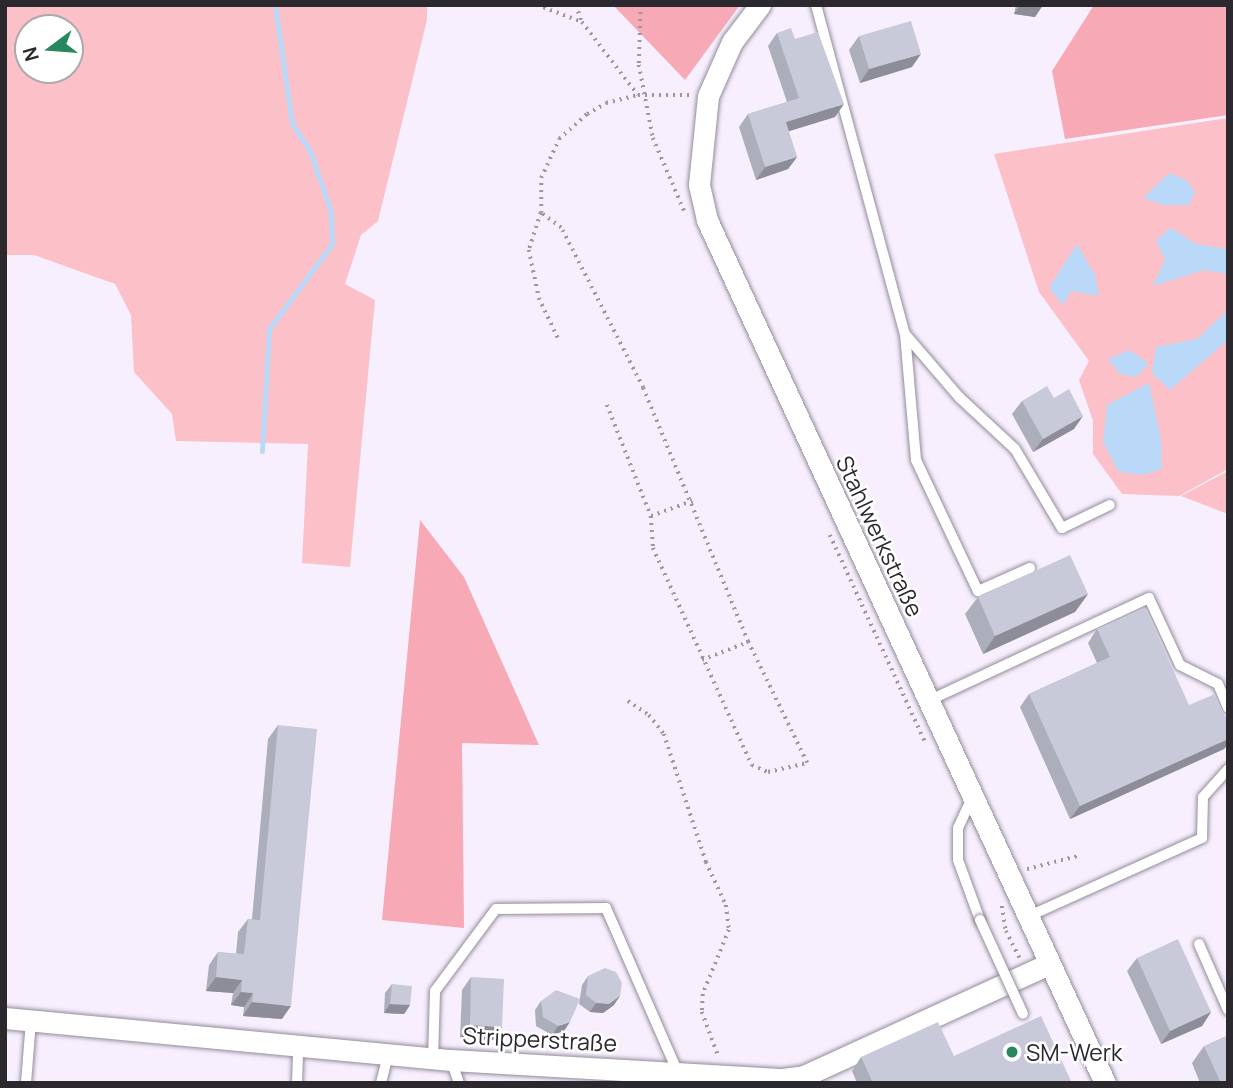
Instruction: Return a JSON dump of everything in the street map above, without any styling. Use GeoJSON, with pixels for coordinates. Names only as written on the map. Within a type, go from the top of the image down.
{"type":"FeatureCollection","features":[{"type":"Feature","properties":{"kind":"street","name":"Stahlwerkstraße"},"geometry":{"type":"LineString","coordinates":[[760,5],[732,42],[708,96],[699,185],[707,220],[1105,1083]]}},
{"type":"Feature","properties":{"kind":"street","name":"Stripperstraße"},"geometry":{"type":"LineString","coordinates":[[5,1018],[388,1055],[680,1078],[804,1076],[1049,964]]}},
{"type":"Feature","properties":{"kind":"lane"},"geometry":{"type":"LineString","coordinates":[[816,5],[905,334],[916,460],[978,591],[1030,568]]}},
{"type":"Feature","properties":{"kind":"lane"},"geometry":{"type":"LineString","coordinates":[[905,334],[958,397],[1015,449],[1062,528],[1111,505]]}},
{"type":"Feature","properties":{"kind":"lane"},"geometry":{"type":"LineString","coordinates":[[927,701],[1149,598],[1180,664],[1218,684],[1228,708]]}},
{"type":"Feature","properties":{"kind":"lane"},"geometry":{"type":"LineString","coordinates":[[1027,916],[1202,838],[1203,797],[1228,768]]}},
{"type":"Feature","properties":{"kind":"lane"},"geometry":{"type":"LineString","coordinates":[[972,798],[958,828],[958,860],[980,920],[1023,1014]]}},
{"type":"Feature","properties":{"kind":"lane"},"geometry":{"type":"LineString","coordinates":[[459,1083],[442,1059],[435,991],[496,909],[606,908],[680,1078]]}},
{"type":"Feature","properties":{"kind":"lane"},"geometry":{"type":"LineString","coordinates":[[1199,943],[1228,1010]]}},
{"type":"Feature","properties":{"kind":"lane"},"geometry":{"type":"LineString","coordinates":[[26,1083],[31,1021]]}},
{"type":"Feature","properties":{"kind":"lane"},"geometry":{"type":"LineString","coordinates":[[297,1083],[298,1047]]}},
{"type":"Feature","properties":{"kind":"lane"},"geometry":{"type":"LineString","coordinates":[[381,1083],[388,1055]]}},
{"type":"Feature","properties":{"kind":"path"},"geometry":{"type":"LineString","coordinates":[[537,5],[582,22]]}},
{"type":"Feature","properties":{"kind":"path"},"geometry":{"type":"LineString","coordinates":[[576,5],[582,22],[638,94]]}},
{"type":"Feature","properties":{"kind":"path"},"geometry":{"type":"LineString","coordinates":[[558,338],[539,299],[529,250],[541,213],[541,178],[559,139],[606,103],[638,94],[708,96]]}},
{"type":"Feature","properties":{"kind":"path"},"geometry":{"type":"LineString","coordinates":[[541,213],[561,228],[597,297],[692,501],[748,642],[807,763],[768,772],[752,765],[653,548],[651,516],[607,405]]}},
{"type":"Feature","properties":{"kind":"path"},"geometry":{"type":"LineString","coordinates":[[651,516],[692,501]]}},
{"type":"Feature","properties":{"kind":"path"},"geometry":{"type":"LineString","coordinates":[[702,660],[748,642]]}},
{"type":"Feature","properties":{"kind":"path"},"geometry":{"type":"LineString","coordinates":[[628,701],[649,715],[664,734],[706,862],[726,905],[729,930],[703,995],[702,1012],[727,1076]]}},
{"type":"Feature","properties":{"kind":"path"},"geometry":{"type":"LineString","coordinates":[[1009,877],[1078,856]]}},
{"type":"Feature","properties":{"kind":"shaded area"},"geometry":{"type":"Polygon","coordinates":[[[5,5],[427,5],[427,20],[378,221],[361,235],[345,284],[375,300],[350,567],[302,563],[308,444],[176,441],[172,414],[134,372],[131,315],[115,284],[34,255],[5,255],[5,5]]]}},
{"type":"Feature","properties":{"kind":"shaded area"},"geometry":{"type":"Polygon","coordinates":[[[613,5],[740,5],[685,80],[613,5]]]}},
{"type":"Feature","properties":{"kind":"shaded area"},"geometry":{"type":"Polygon","coordinates":[[[1094,5],[1228,5],[1228,115],[1065,139],[1052,71],[1094,5]]]}},
{"type":"Feature","properties":{"kind":"shaded area"},"geometry":{"type":"Polygon","coordinates":[[[1228,118],[1228,469],[1179,496],[1122,494],[1093,454],[1093,421],[1079,380],[1089,361],[1039,292],[994,154],[1228,118]]]}},
{"type":"Feature","properties":{"kind":"shaded area"},"geometry":{"type":"Polygon","coordinates":[[[1228,471],[1228,514],[1181,496],[1228,471]]]}},
{"type":"Feature","properties":{"kind":"shaded area"},"geometry":{"type":"Polygon","coordinates":[[[420,520],[464,577],[539,745],[462,743],[464,928],[382,920],[420,520]]]}},
{"type":"Feature","properties":{"kind":"water"},"geometry":{"type":"Polygon","coordinates":[[[1169,173],[1186,180],[1195,192],[1189,205],[1164,205],[1143,198],[1169,173]]]}},
{"type":"Feature","properties":{"kind":"water"},"geometry":{"type":"Polygon","coordinates":[[[1171,228],[1196,244],[1228,249],[1228,274],[1204,270],[1153,286],[1165,260],[1156,240],[1171,228]]]}},
{"type":"Feature","properties":{"kind":"water"},"geometry":{"type":"Polygon","coordinates":[[[1077,244],[1095,275],[1099,296],[1071,291],[1063,305],[1049,288],[1077,244]]]}},
{"type":"Feature","properties":{"kind":"water"},"geometry":{"type":"Polygon","coordinates":[[[1228,310],[1228,340],[1170,390],[1152,373],[1156,347],[1197,339],[1228,310]]]}},
{"type":"Feature","properties":{"kind":"water"},"geometry":{"type":"Polygon","coordinates":[[[1130,350],[1149,364],[1136,377],[1120,374],[1108,359],[1130,350]]]}},
{"type":"Feature","properties":{"kind":"water"},"geometry":{"type":"Polygon","coordinates":[[[1149,383],[1161,439],[1162,469],[1143,475],[1119,472],[1103,442],[1107,405],[1149,383]]]}},
{"type":"Feature","properties":{"kind":"building"},"geometry":{"type":"Polygon","coordinates":[[[911,21],[921,54],[869,69],[859,36],[911,21]]]}},
{"type":"Feature","properties":{"kind":"building"},"geometry":{"type":"Polygon","coordinates":[[[791,28],[795,39],[818,32],[844,104],[786,122],[797,157],[765,167],[748,114],[799,98],[777,33],[791,28]]]}},
{"type":"Feature","properties":{"kind":"building"},"geometry":{"type":"Polygon","coordinates":[[[1047,386],[1054,398],[1069,389],[1083,416],[1043,439],[1022,401],[1047,386]]]}},
{"type":"Feature","properties":{"kind":"building"},"geometry":{"type":"Polygon","coordinates":[[[1070,555],[1088,594],[995,636],[978,597],[1070,555]]]}},
{"type":"Feature","properties":{"kind":"building"},"geometry":{"type":"Polygon","coordinates":[[[1145,608],[1189,705],[1215,694],[1228,723],[1228,739],[1080,806],[1029,694],[1110,657],[1097,629],[1145,608]]]}},
{"type":"Feature","properties":{"kind":"building"},"geometry":{"type":"Polygon","coordinates":[[[278,725],[317,729],[291,1006],[252,1002],[253,993],[241,992],[242,980],[216,977],[218,952],[244,954],[248,919],[260,920],[278,725]]]}},
{"type":"Feature","properties":{"kind":"building"},"geometry":{"type":"Polygon","coordinates":[[[1178,939],[1211,1012],[1170,1031],[1137,958],[1178,939]]]}},
{"type":"Feature","properties":{"kind":"building"},"geometry":{"type":"Polygon","coordinates":[[[605,968],[616,972],[622,983],[620,996],[609,1004],[596,1003],[586,995],[588,976],[605,968]]]}},
{"type":"Feature","properties":{"kind":"building"},"geometry":{"type":"Polygon","coordinates":[[[471,977],[504,979],[502,1027],[470,1025],[471,977]]]}},
{"type":"Feature","properties":{"kind":"building"},"geometry":{"type":"Polygon","coordinates":[[[392,984],[412,986],[410,1005],[390,1004],[392,984]]]}},
{"type":"Feature","properties":{"kind":"building"},"geometry":{"type":"Polygon","coordinates":[[[556,990],[580,999],[570,1022],[558,1026],[543,1017],[541,1001],[556,990]]]}},
{"type":"Feature","properties":{"kind":"building","name":"SM-Werk"},"geometry":{"type":"Polygon","coordinates":[[[1041,1016],[1072,1083],[873,1083],[861,1057],[938,1022],[954,1056],[1041,1016]]]}},
{"type":"Feature","properties":{"kind":"building"},"geometry":{"type":"Polygon","coordinates":[[[1228,1035],[1228,1083],[1221,1083],[1204,1046],[1228,1035]]]}},
{"type":"Feature","properties":{"kind":"waterway"},"geometry":{"type":"LineString","coordinates":[[262,451],[269,329],[332,244],[331,212],[310,151],[292,123],[275,5]]}},
{"type":"Feature","properties":{"kind":"place","name":"SM-Werk"},"geometry":{"type":"Point","coordinates":[1012,1052]}}]}
